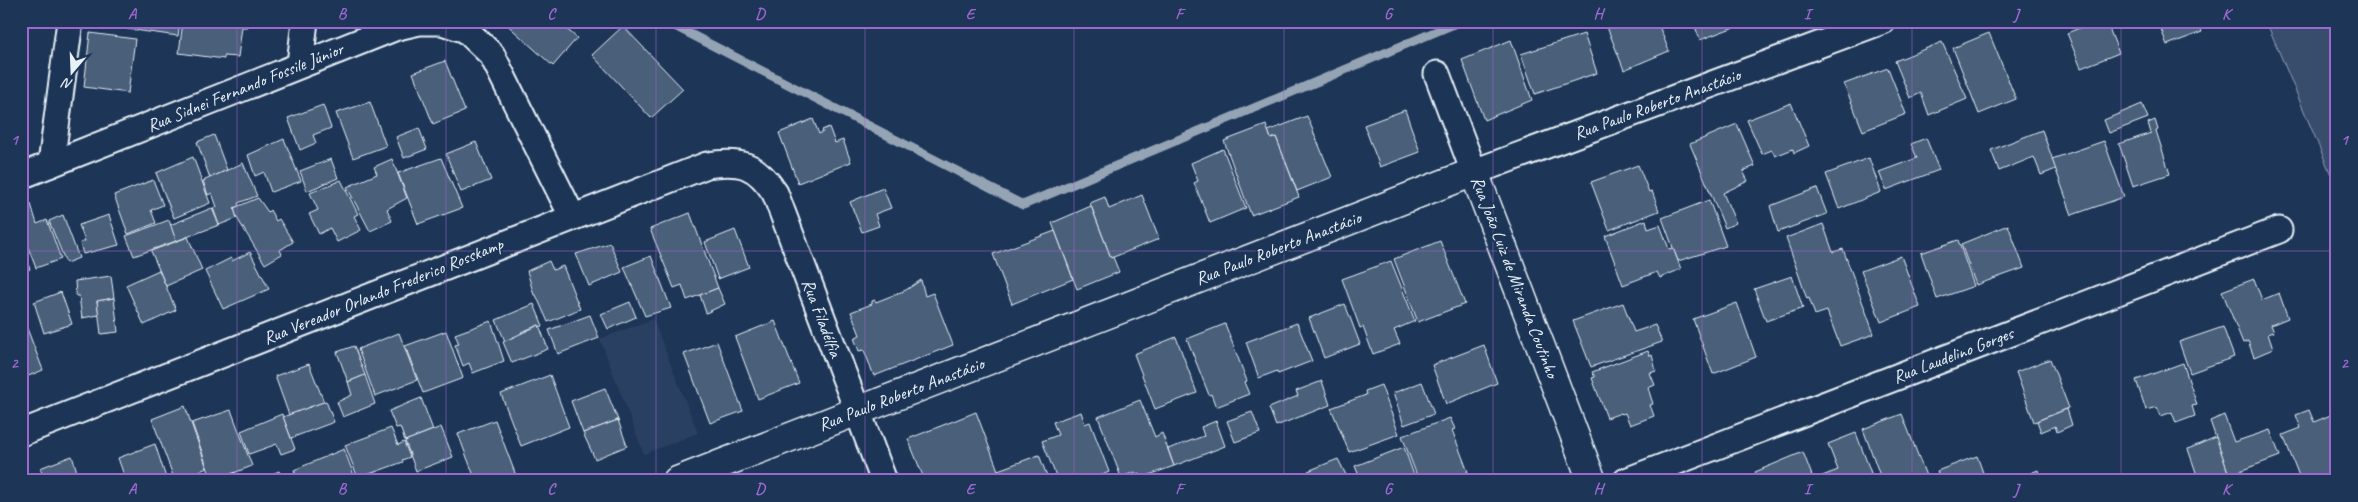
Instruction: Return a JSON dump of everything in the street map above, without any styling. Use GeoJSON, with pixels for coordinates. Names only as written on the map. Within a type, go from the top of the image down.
{"type":"FeatureCollection","features":[{"type":"Feature","properties":{"kind":"street"},"geometry":{"type":"LineString","coordinates":[[51,164],[70,21]]}},
{"type":"Feature","properties":{"kind":"street"},"geometry":{"type":"LineString","coordinates":[[300,64],[305,21]]}},
{"type":"Feature","properties":{"kind":"street","name":"Rua Paulo Roberto Anastácio"},"geometry":{"type":"LineString","coordinates":[[676,481],[1474,172],[1883,21]]}},
{"type":"Feature","properties":{"kind":"street","name":"Rua Sidnei Fernando Fossile Júnior"},"geometry":{"type":"LineString","coordinates":[[21,176],[397,27],[419,22],[442,22],[466,30],[492,54],[572,216]]}},
{"type":"Feature","properties":{"kind":"street","name":"Rua João Luiz de Miranda Coutinho"},"geometry":{"type":"LineString","coordinates":[[1437,74],[1592,481]]}},
{"type":"Feature","properties":{"kind":"street","name":"Rua Vereador Orlando Frederico Rosskamp"},"geometry":{"type":"LineString","coordinates":[[21,433],[572,216],[707,165],[728,162],[747,165]]}},
{"type":"Feature","properties":{"kind":"street","name":"Rua Filadélfia"},"geometry":{"type":"LineString","coordinates":[[747,165],[765,178],[775,193],[884,481]]}},
{"type":"Feature","properties":{"kind":"street","name":"Rua Laudelino Gorges"},"geometry":{"type":"LineString","coordinates":[[1626,481],[2280,230]]}},
{"type":"Feature","properties":{"kind":"shaded area"},"geometry":{"type":"Polygon","coordinates":[[[2266,21],[2337,21],[2337,189],[2266,21]]]}},
{"type":"Feature","properties":{"kind":"shaded area"},"geometry":{"type":"Polygon","coordinates":[[[653,319],[698,433],[644,454],[600,339],[653,319]]]}},
{"type":"Feature","properties":{"kind":"building"},"geometry":{"type":"Polygon","coordinates":[[[128,21],[180,21],[178,36],[127,29],[128,21]]]}},
{"type":"Feature","properties":{"kind":"building"},"geometry":{"type":"Polygon","coordinates":[[[183,21],[248,21],[247,27],[242,27],[238,57],[224,56],[224,59],[179,53],[183,21]]]}},
{"type":"Feature","properties":{"kind":"building"},"geometry":{"type":"Polygon","coordinates":[[[503,21],[557,21],[577,38],[553,66],[503,21]]]}},
{"type":"Feature","properties":{"kind":"building"},"geometry":{"type":"Polygon","coordinates":[[[1609,21],[1657,21],[1669,51],[1624,70],[1607,27],[1611,26],[1609,21]]]}},
{"type":"Feature","properties":{"kind":"building"},"geometry":{"type":"Polygon","coordinates":[[[1693,21],[1735,21],[1737,26],[1700,40],[1693,21]]]}},
{"type":"Feature","properties":{"kind":"building"},"geometry":{"type":"Polygon","coordinates":[[[2097,21],[2106,21],[2119,53],[2081,68],[2067,33],[2097,21]]]}},
{"type":"Feature","properties":{"kind":"building"},"geometry":{"type":"Polygon","coordinates":[[[2158,21],[2198,21],[2202,32],[2167,45],[2158,21]]]}},
{"type":"Feature","properties":{"kind":"building"},"geometry":{"type":"Polygon","coordinates":[[[623,26],[683,89],[651,118],[592,55],[623,26]]]}},
{"type":"Feature","properties":{"kind":"building"},"geometry":{"type":"Polygon","coordinates":[[[90,33],[135,39],[128,93],[84,87],[90,33]]]}},
{"type":"Feature","properties":{"kind":"building"},"geometry":{"type":"Polygon","coordinates":[[[1989,33],[2016,99],[1979,114],[1953,48],[1989,33]]]}},
{"type":"Feature","properties":{"kind":"building"},"geometry":{"type":"Polygon","coordinates":[[[1584,34],[1597,73],[1535,94],[1521,54],[1584,34]]]}},
{"type":"Feature","properties":{"kind":"building"},"geometry":{"type":"Polygon","coordinates":[[[1511,40],[1532,100],[1484,120],[1462,60],[1511,40]]]}},
{"type":"Feature","properties":{"kind":"building"},"geometry":{"type":"Polygon","coordinates":[[[1942,42],[1967,99],[1929,115],[1921,93],[1910,98],[1895,61],[1942,42]]]}},
{"type":"Feature","properties":{"kind":"building"},"geometry":{"type":"Polygon","coordinates":[[[445,61],[465,111],[433,124],[413,73],[445,61]]]}},
{"type":"Feature","properties":{"kind":"building"},"geometry":{"type":"Polygon","coordinates":[[[1888,68],[1906,114],[1863,131],[1844,84],[1888,68]]]}},
{"type":"Feature","properties":{"kind":"building"},"geometry":{"type":"Polygon","coordinates":[[[370,102],[386,146],[353,158],[336,113],[370,102]]]}},
{"type":"Feature","properties":{"kind":"building"},"geometry":{"type":"Polygon","coordinates":[[[1791,103],[1809,146],[1794,153],[1793,149],[1775,156],[1772,150],[1762,154],[1747,120],[1791,103]]]}},
{"type":"Feature","properties":{"kind":"building"},"geometry":{"type":"Polygon","coordinates":[[[2142,104],[2148,118],[2109,133],[2104,120],[2142,104]]]}},
{"type":"Feature","properties":{"kind":"building"},"geometry":{"type":"Polygon","coordinates":[[[323,105],[331,128],[313,135],[316,143],[300,150],[288,118],[323,105]]]}},
{"type":"Feature","properties":{"kind":"building"},"geometry":{"type":"Polygon","coordinates":[[[1405,110],[1420,152],[1380,167],[1364,125],[1405,110]]]}},
{"type":"Feature","properties":{"kind":"building"},"geometry":{"type":"Polygon","coordinates":[[[1307,116],[1332,177],[1297,191],[1276,137],[1271,139],[1268,131],[1307,116]]]}},
{"type":"Feature","properties":{"kind":"building"},"geometry":{"type":"Polygon","coordinates":[[[813,119],[819,134],[823,132],[822,130],[829,127],[835,143],[843,140],[851,162],[798,183],[779,133],[813,119]]]}},
{"type":"Feature","properties":{"kind":"building"},"geometry":{"type":"Polygon","coordinates":[[[2155,120],[2158,130],[2156,131],[2170,174],[2133,186],[2119,144],[2151,133],[2148,123],[2155,120]]]}},
{"type":"Feature","properties":{"kind":"building"},"geometry":{"type":"Polygon","coordinates":[[[1737,124],[1755,166],[1743,171],[1748,181],[1723,193],[1736,223],[1725,228],[1690,144],[1737,124]]]}},
{"type":"Feature","properties":{"kind":"building"},"geometry":{"type":"Polygon","coordinates":[[[1266,125],[1271,139],[1276,137],[1299,197],[1251,215],[1224,141],[1266,125]]]}},
{"type":"Feature","properties":{"kind":"building"},"geometry":{"type":"Polygon","coordinates":[[[419,128],[427,149],[404,158],[396,137],[419,128]]]}},
{"type":"Feature","properties":{"kind":"building"},"geometry":{"type":"Polygon","coordinates":[[[2042,130],[2056,169],[2041,175],[2034,157],[1999,171],[1991,150],[2042,130]]]}},
{"type":"Feature","properties":{"kind":"building"},"geometry":{"type":"Polygon","coordinates":[[[214,135],[227,170],[210,178],[197,142],[214,135]]]}},
{"type":"Feature","properties":{"kind":"building"},"geometry":{"type":"Polygon","coordinates":[[[1926,138],[1939,170],[1886,190],[1879,172],[1917,158],[1911,144],[1926,138]]]}},
{"type":"Feature","properties":{"kind":"building"},"geometry":{"type":"Polygon","coordinates":[[[284,139],[301,181],[271,192],[264,172],[255,176],[248,155],[284,139]]]}},
{"type":"Feature","properties":{"kind":"building"},"geometry":{"type":"Polygon","coordinates":[[[2104,141],[2124,197],[2072,215],[2052,159],[2104,141]]]}},
{"type":"Feature","properties":{"kind":"building"},"geometry":{"type":"Polygon","coordinates":[[[476,142],[491,180],[461,192],[446,154],[476,142]]]}},
{"type":"Feature","properties":{"kind":"building"},"geometry":{"type":"Polygon","coordinates":[[[1223,149],[1246,208],[1210,223],[1194,183],[1198,181],[1191,163],[1223,149]]]}},
{"type":"Feature","properties":{"kind":"building"},"geometry":{"type":"Polygon","coordinates":[[[193,157],[210,203],[174,218],[156,173],[193,157]]]}},
{"type":"Feature","properties":{"kind":"building"},"geometry":{"type":"Polygon","coordinates":[[[441,158],[462,208],[418,224],[398,173],[441,158]]]}},
{"type":"Feature","properties":{"kind":"building"},"geometry":{"type":"Polygon","coordinates":[[[1869,158],[1881,192],[1839,209],[1826,174],[1869,158]]]}},
{"type":"Feature","properties":{"kind":"building"},"geometry":{"type":"Polygon","coordinates":[[[331,159],[338,178],[307,191],[300,171],[331,159]]]}},
{"type":"Feature","properties":{"kind":"building"},"geometry":{"type":"Polygon","coordinates":[[[392,159],[407,198],[387,209],[392,221],[370,231],[347,187],[377,174],[374,167],[392,159]]]}},
{"type":"Feature","properties":{"kind":"building"},"geometry":{"type":"Polygon","coordinates":[[[243,163],[257,196],[238,203],[239,206],[234,208],[237,218],[219,225],[213,208],[217,207],[212,193],[208,195],[203,181],[243,163]]]}},
{"type":"Feature","properties":{"kind":"building"},"geometry":{"type":"Polygon","coordinates":[[[1638,165],[1649,192],[1652,191],[1659,211],[1609,230],[1591,182],[1638,165]]]}},
{"type":"Feature","properties":{"kind":"building"},"geometry":{"type":"Polygon","coordinates":[[[153,180],[163,205],[151,210],[156,223],[128,234],[114,195],[153,180]]]}},
{"type":"Feature","properties":{"kind":"building"},"geometry":{"type":"Polygon","coordinates":[[[341,180],[358,214],[354,216],[361,230],[337,242],[330,228],[319,234],[309,214],[318,210],[310,193],[341,180]]]}},
{"type":"Feature","properties":{"kind":"building"},"geometry":{"type":"Polygon","coordinates":[[[883,188],[891,208],[875,214],[879,226],[862,232],[850,202],[883,188]]]}},
{"type":"Feature","properties":{"kind":"building"},"geometry":{"type":"Polygon","coordinates":[[[1817,188],[1827,214],[1778,232],[1770,206],[1817,188]]]}},
{"type":"Feature","properties":{"kind":"building"},"geometry":{"type":"Polygon","coordinates":[[[1142,195],[1159,239],[1111,258],[1090,203],[1105,197],[1109,209],[1142,195]]]}},
{"type":"Feature","properties":{"kind":"building"},"geometry":{"type":"Polygon","coordinates":[[[258,198],[268,212],[270,210],[276,221],[279,219],[293,242],[280,250],[282,254],[265,264],[237,218],[234,208],[258,198]]]}},
{"type":"Feature","properties":{"kind":"building"},"geometry":{"type":"Polygon","coordinates":[[[1709,200],[1726,246],[1678,261],[1662,218],[1709,200]]]}},
{"type":"Feature","properties":{"kind":"building"},"geometry":{"type":"Polygon","coordinates":[[[31,204],[37,224],[47,220],[61,259],[36,268],[21,229],[21,207],[31,204]]]}},
{"type":"Feature","properties":{"kind":"building"},"geometry":{"type":"Polygon","coordinates":[[[1091,206],[1111,258],[1113,257],[1119,272],[1077,289],[1052,223],[1091,206]]]}},
{"type":"Feature","properties":{"kind":"building"},"geometry":{"type":"Polygon","coordinates":[[[212,208],[219,225],[176,241],[170,225],[212,208]]]}},
{"type":"Feature","properties":{"kind":"building"},"geometry":{"type":"Polygon","coordinates":[[[690,213],[718,288],[687,300],[682,285],[674,288],[650,229],[690,213]]]}},
{"type":"Feature","properties":{"kind":"building"},"geometry":{"type":"Polygon","coordinates":[[[63,215],[79,258],[66,263],[49,221],[63,215]]]}},
{"type":"Feature","properties":{"kind":"building"},"geometry":{"type":"Polygon","coordinates":[[[109,215],[119,245],[83,254],[80,243],[85,241],[79,225],[109,215]]]}},
{"type":"Feature","properties":{"kind":"building"},"geometry":{"type":"Polygon","coordinates":[[[169,220],[176,241],[134,256],[126,236],[169,220]]]}},
{"type":"Feature","properties":{"kind":"building"},"geometry":{"type":"Polygon","coordinates":[[[1646,220],[1648,229],[1660,225],[1669,249],[1673,248],[1681,269],[1660,278],[1657,272],[1623,285],[1605,236],[1646,220]]]}},
{"type":"Feature","properties":{"kind":"building"},"geometry":{"type":"Polygon","coordinates":[[[1823,224],[1833,252],[1843,249],[1874,334],[1840,346],[1827,311],[1815,315],[1809,298],[1807,299],[1786,238],[1823,224]]]}},
{"type":"Feature","properties":{"kind":"building"},"geometry":{"type":"Polygon","coordinates":[[[2008,225],[2024,268],[1976,285],[1961,244],[2008,225]]]}},
{"type":"Feature","properties":{"kind":"building"},"geometry":{"type":"Polygon","coordinates":[[[735,230],[749,267],[718,279],[705,242],[735,230]]]}},
{"type":"Feature","properties":{"kind":"building"},"geometry":{"type":"Polygon","coordinates":[[[1055,231],[1073,279],[1012,304],[993,254],[1055,231]]]}},
{"type":"Feature","properties":{"kind":"building"},"geometry":{"type":"Polygon","coordinates":[[[188,237],[202,270],[166,286],[151,251],[188,237]]]}},
{"type":"Feature","properties":{"kind":"building"},"geometry":{"type":"Polygon","coordinates":[[[1958,240],[1974,286],[1937,299],[1921,253],[1958,240]]]}},
{"type":"Feature","properties":{"kind":"building"},"geometry":{"type":"Polygon","coordinates":[[[1440,241],[1465,304],[1418,322],[1394,259],[1440,241]]]}},
{"type":"Feature","properties":{"kind":"building"},"geometry":{"type":"Polygon","coordinates":[[[610,243],[622,272],[589,286],[576,254],[610,243]]]}},
{"type":"Feature","properties":{"kind":"building"},"geometry":{"type":"Polygon","coordinates":[[[21,247],[30,269],[21,274],[21,247]]]}},
{"type":"Feature","properties":{"kind":"building"},"geometry":{"type":"Polygon","coordinates":[[[250,252],[269,289],[223,309],[205,271],[231,258],[232,261],[250,252]]]}},
{"type":"Feature","properties":{"kind":"building"},"geometry":{"type":"Polygon","coordinates":[[[651,256],[671,308],[645,316],[624,267],[651,256]]]}},
{"type":"Feature","properties":{"kind":"building"},"geometry":{"type":"Polygon","coordinates":[[[1901,256],[1920,307],[1881,322],[1861,271],[1901,256]]]}},
{"type":"Feature","properties":{"kind":"building"},"geometry":{"type":"Polygon","coordinates":[[[549,261],[553,270],[563,266],[580,309],[548,322],[536,295],[534,295],[527,271],[549,261]]]}},
{"type":"Feature","properties":{"kind":"building"},"geometry":{"type":"Polygon","coordinates":[[[1391,261],[1415,321],[1394,330],[1400,344],[1373,354],[1363,327],[1360,328],[1342,279],[1391,261]]]}},
{"type":"Feature","properties":{"kind":"building"},"geometry":{"type":"Polygon","coordinates":[[[159,270],[176,310],[144,325],[126,285],[159,270]]]}},
{"type":"Feature","properties":{"kind":"building"},"geometry":{"type":"Polygon","coordinates":[[[111,276],[114,298],[97,301],[99,315],[82,318],[79,296],[76,296],[75,281],[111,276]]]}},
{"type":"Feature","properties":{"kind":"building"},"geometry":{"type":"Polygon","coordinates":[[[1792,276],[1803,308],[1766,321],[1754,289],[1792,276]]]}},
{"type":"Feature","properties":{"kind":"building"},"geometry":{"type":"Polygon","coordinates":[[[2254,279],[2262,300],[2279,293],[2288,318],[2271,325],[2274,332],[2268,334],[2273,349],[2254,357],[2248,341],[2243,343],[2222,291],[2254,279]]]}},
{"type":"Feature","properties":{"kind":"building"},"geometry":{"type":"Polygon","coordinates":[[[921,280],[925,296],[933,293],[953,345],[874,376],[864,350],[859,351],[854,338],[860,335],[851,312],[872,304],[872,301],[875,300],[876,302],[906,290],[921,280]]]}},
{"type":"Feature","properties":{"kind":"building"},"geometry":{"type":"Polygon","coordinates":[[[718,288],[725,304],[706,313],[700,295],[718,288]]]}},
{"type":"Feature","properties":{"kind":"building"},"geometry":{"type":"Polygon","coordinates":[[[61,292],[72,324],[44,333],[34,302],[61,292]]]}},
{"type":"Feature","properties":{"kind":"building"},"geometry":{"type":"Polygon","coordinates":[[[114,298],[118,332],[101,334],[97,301],[114,298]]]}},
{"type":"Feature","properties":{"kind":"building"},"geometry":{"type":"Polygon","coordinates":[[[630,302],[636,317],[608,329],[601,314],[630,302]]]}},
{"type":"Feature","properties":{"kind":"building"},"geometry":{"type":"Polygon","coordinates":[[[1623,303],[1634,332],[1655,325],[1662,342],[1591,367],[1573,321],[1623,303]]]}},
{"type":"Feature","properties":{"kind":"building"},"geometry":{"type":"Polygon","coordinates":[[[1737,303],[1756,357],[1713,374],[1693,319],[1737,303]]]}},
{"type":"Feature","properties":{"kind":"building"},"geometry":{"type":"Polygon","coordinates":[[[534,304],[543,326],[540,327],[539,325],[521,332],[522,334],[505,341],[496,320],[534,304]]]}},
{"type":"Feature","properties":{"kind":"building"},"geometry":{"type":"Polygon","coordinates":[[[1345,304],[1360,344],[1324,358],[1309,318],[1345,304]]]}},
{"type":"Feature","properties":{"kind":"building"},"geometry":{"type":"Polygon","coordinates":[[[590,315],[599,338],[558,354],[549,330],[590,315]]]}},
{"type":"Feature","properties":{"kind":"building"},"geometry":{"type":"Polygon","coordinates":[[[21,318],[23,318],[43,370],[21,379],[21,318]]]}},
{"type":"Feature","properties":{"kind":"building"},"geometry":{"type":"Polygon","coordinates":[[[491,321],[504,361],[473,373],[469,363],[463,366],[455,345],[459,344],[455,334],[491,321]]]}},
{"type":"Feature","properties":{"kind":"building"},"geometry":{"type":"Polygon","coordinates":[[[775,321],[799,383],[758,399],[735,337],[775,321]]]}},
{"type":"Feature","properties":{"kind":"building"},"geometry":{"type":"Polygon","coordinates":[[[1297,323],[1312,361],[1278,374],[1277,371],[1259,378],[1246,342],[1297,323]]]}},
{"type":"Feature","properties":{"kind":"building"},"geometry":{"type":"Polygon","coordinates":[[[1225,324],[1247,381],[1244,382],[1249,394],[1216,407],[1211,394],[1209,395],[1187,339],[1225,324]]]}},
{"type":"Feature","properties":{"kind":"building"},"geometry":{"type":"Polygon","coordinates":[[[539,325],[548,349],[512,363],[503,342],[539,325]]]}},
{"type":"Feature","properties":{"kind":"building"},"geometry":{"type":"Polygon","coordinates":[[[2223,327],[2234,357],[2190,373],[2179,342],[2223,327]]]}},
{"type":"Feature","properties":{"kind":"building"},"geometry":{"type":"Polygon","coordinates":[[[446,331],[463,378],[423,393],[405,346],[446,331]]]}},
{"type":"Feature","properties":{"kind":"building"},"geometry":{"type":"Polygon","coordinates":[[[399,333],[417,380],[375,396],[358,349],[399,333]]]}},
{"type":"Feature","properties":{"kind":"building"},"geometry":{"type":"Polygon","coordinates":[[[1176,337],[1197,393],[1155,409],[1134,354],[1176,337]]]}},
{"type":"Feature","properties":{"kind":"building"},"geometry":{"type":"Polygon","coordinates":[[[717,342],[743,411],[710,423],[684,354],[717,342]]]}},
{"type":"Feature","properties":{"kind":"building"},"geometry":{"type":"Polygon","coordinates":[[[1484,345],[1497,383],[1446,404],[1432,365],[1484,345]]]}},
{"type":"Feature","properties":{"kind":"building"},"geometry":{"type":"Polygon","coordinates":[[[354,346],[365,375],[348,382],[337,352],[354,346]]]}},
{"type":"Feature","properties":{"kind":"building"},"geometry":{"type":"Polygon","coordinates":[[[1648,351],[1650,356],[1652,355],[1656,371],[1650,373],[1655,385],[1648,388],[1653,404],[1650,405],[1654,416],[1630,425],[1625,413],[1607,418],[1592,378],[1595,377],[1592,372],[1648,351]]]}},
{"type":"Feature","properties":{"kind":"building"},"geometry":{"type":"Polygon","coordinates":[[[2050,359],[2069,408],[2034,422],[2016,372],[2050,359]]]}},
{"type":"Feature","properties":{"kind":"building"},"geometry":{"type":"Polygon","coordinates":[[[2183,363],[2197,405],[2192,406],[2195,416],[2176,423],[2172,412],[2161,416],[2157,407],[2146,410],[2136,380],[2183,363]]]}},
{"type":"Feature","properties":{"kind":"building"},"geometry":{"type":"Polygon","coordinates":[[[309,364],[324,402],[289,415],[275,376],[309,364]]]}},
{"type":"Feature","properties":{"kind":"building"},"geometry":{"type":"Polygon","coordinates":[[[365,375],[375,404],[343,417],[337,402],[352,395],[348,382],[365,375]]]}},
{"type":"Feature","properties":{"kind":"building"},"geometry":{"type":"Polygon","coordinates":[[[550,375],[569,427],[521,446],[501,394],[550,375]]]}},
{"type":"Feature","properties":{"kind":"building"},"geometry":{"type":"Polygon","coordinates":[[[1322,381],[1330,405],[1276,426],[1269,408],[1298,396],[1296,391],[1322,381]]]}},
{"type":"Feature","properties":{"kind":"building"},"geometry":{"type":"Polygon","coordinates":[[[1422,382],[1434,414],[1404,425],[1393,393],[1422,382]]]}},
{"type":"Feature","properties":{"kind":"building"},"geometry":{"type":"Polygon","coordinates":[[[1381,385],[1399,434],[1349,452],[1331,408],[1366,395],[1365,391],[1381,385]]]}},
{"type":"Feature","properties":{"kind":"building"},"geometry":{"type":"Polygon","coordinates":[[[605,388],[618,420],[583,433],[571,401],[605,388]]]}},
{"type":"Feature","properties":{"kind":"building"},"geometry":{"type":"Polygon","coordinates":[[[421,398],[433,430],[405,441],[400,427],[396,428],[389,411],[421,398]]]}},
{"type":"Feature","properties":{"kind":"building"},"geometry":{"type":"Polygon","coordinates":[[[1140,400],[1155,437],[1162,433],[1174,466],[1141,478],[1139,473],[1136,474],[1135,472],[1121,477],[1098,417],[1140,400]]]}},
{"type":"Feature","properties":{"kind":"building"},"geometry":{"type":"Polygon","coordinates":[[[326,401],[334,422],[291,438],[283,417],[326,401]]]}},
{"type":"Feature","properties":{"kind":"building"},"geometry":{"type":"Polygon","coordinates":[[[185,406],[207,468],[175,481],[152,419],[185,406]]]}},
{"type":"Feature","properties":{"kind":"building"},"geometry":{"type":"Polygon","coordinates":[[[2067,409],[2072,425],[2057,432],[2055,426],[2041,432],[2037,421],[2067,409]]]}},
{"type":"Feature","properties":{"kind":"building"},"geometry":{"type":"Polygon","coordinates":[[[231,410],[252,466],[212,481],[192,423],[231,410]]]}},
{"type":"Feature","properties":{"kind":"building"},"geometry":{"type":"Polygon","coordinates":[[[2309,410],[2314,422],[2333,414],[2337,422],[2337,481],[2301,481],[2283,435],[2301,428],[2296,415],[2309,410]]]}},
{"type":"Feature","properties":{"kind":"building"},"geometry":{"type":"Polygon","coordinates":[[[976,412],[1002,481],[925,481],[908,439],[976,412]]]}},
{"type":"Feature","properties":{"kind":"building"},"geometry":{"type":"Polygon","coordinates":[[[1081,412],[1085,424],[1090,422],[1109,472],[1087,481],[1058,481],[1042,441],[1058,435],[1053,422],[1081,412]]]}},
{"type":"Feature","properties":{"kind":"building"},"geometry":{"type":"Polygon","coordinates":[[[1252,412],[1260,433],[1235,442],[1227,421],[1252,412]]]}},
{"type":"Feature","properties":{"kind":"building"},"geometry":{"type":"Polygon","coordinates":[[[282,414],[295,449],[281,454],[277,444],[249,454],[241,431],[282,414]]]}},
{"type":"Feature","properties":{"kind":"building"},"geometry":{"type":"Polygon","coordinates":[[[1902,414],[1928,481],[1882,481],[1863,429],[1902,414]]]}},
{"type":"Feature","properties":{"kind":"building"},"geometry":{"type":"Polygon","coordinates":[[[2224,415],[2234,442],[2270,430],[2280,456],[2229,475],[2210,421],[2224,415]]]}},
{"type":"Feature","properties":{"kind":"building"},"geometry":{"type":"Polygon","coordinates":[[[1450,418],[1455,429],[1452,430],[1468,472],[1445,481],[1419,481],[1402,436],[1450,418]]]}},
{"type":"Feature","properties":{"kind":"building"},"geometry":{"type":"Polygon","coordinates":[[[495,420],[518,481],[476,481],[458,434],[495,420]]]}},
{"type":"Feature","properties":{"kind":"building"},"geometry":{"type":"Polygon","coordinates":[[[618,420],[627,446],[595,459],[583,433],[618,420]]]}},
{"type":"Feature","properties":{"kind":"building"},"geometry":{"type":"Polygon","coordinates":[[[1216,421],[1225,446],[1174,466],[1168,449],[1204,436],[1201,427],[1216,421]]]}},
{"type":"Feature","properties":{"kind":"building"},"geometry":{"type":"Polygon","coordinates":[[[441,427],[453,457],[416,471],[405,441],[441,427]]]}},
{"type":"Feature","properties":{"kind":"building"},"geometry":{"type":"Polygon","coordinates":[[[391,428],[398,445],[404,442],[410,457],[402,460],[403,462],[358,478],[345,445],[391,428]]]}},
{"type":"Feature","properties":{"kind":"building"},"geometry":{"type":"Polygon","coordinates":[[[1856,433],[1874,481],[1819,481],[1817,478],[1838,470],[1828,444],[1856,433]]]}},
{"type":"Feature","properties":{"kind":"building"},"geometry":{"type":"Polygon","coordinates":[[[2216,437],[2231,481],[2199,481],[2188,449],[2216,437]]]}},
{"type":"Feature","properties":{"kind":"building"},"geometry":{"type":"Polygon","coordinates":[[[155,444],[167,481],[126,481],[118,458],[155,444]]]}},
{"type":"Feature","properties":{"kind":"building"},"geometry":{"type":"Polygon","coordinates":[[[1404,447],[1416,481],[1361,481],[1355,466],[1404,447]]]}},
{"type":"Feature","properties":{"kind":"building"},"geometry":{"type":"Polygon","coordinates":[[[344,449],[356,481],[298,481],[294,470],[344,449]]]}},
{"type":"Feature","properties":{"kind":"building"},"geometry":{"type":"Polygon","coordinates":[[[1803,452],[1814,481],[1759,481],[1755,472],[1803,452]]]}},
{"type":"Feature","properties":{"kind":"building"},"geometry":{"type":"Polygon","coordinates":[[[1039,455],[1049,481],[1002,481],[998,470],[1039,455]]]}},
{"type":"Feature","properties":{"kind":"building"},"geometry":{"type":"Polygon","coordinates":[[[72,456],[80,481],[45,481],[40,468],[72,456]]]}},
{"type":"Feature","properties":{"kind":"building"},"geometry":{"type":"Polygon","coordinates":[[[1977,456],[1986,481],[1941,481],[1937,471],[1977,456]]]}},
{"type":"Feature","properties":{"kind":"building"},"geometry":{"type":"Polygon","coordinates":[[[1338,459],[1349,481],[1311,481],[1308,471],[1338,459]]]}},
{"type":"Feature","properties":{"kind":"building"},"geometry":{"type":"Polygon","coordinates":[[[2038,470],[2041,481],[2011,481],[2038,470]]]}},
{"type":"Feature","properties":{"kind":"building"},"geometry":{"type":"Polygon","coordinates":[[[279,471],[283,481],[255,481],[265,477],[279,471]]]}},
{"type":"Feature","properties":{"kind":"building"},"geometry":{"type":"Polygon","coordinates":[[[235,473],[238,481],[214,481],[235,473]]]}},
{"type":"Feature","properties":{"kind":"waterway"},"geometry":{"type":"LineString","coordinates":[[665,21],[1023,205],[1461,21]]}}]}
